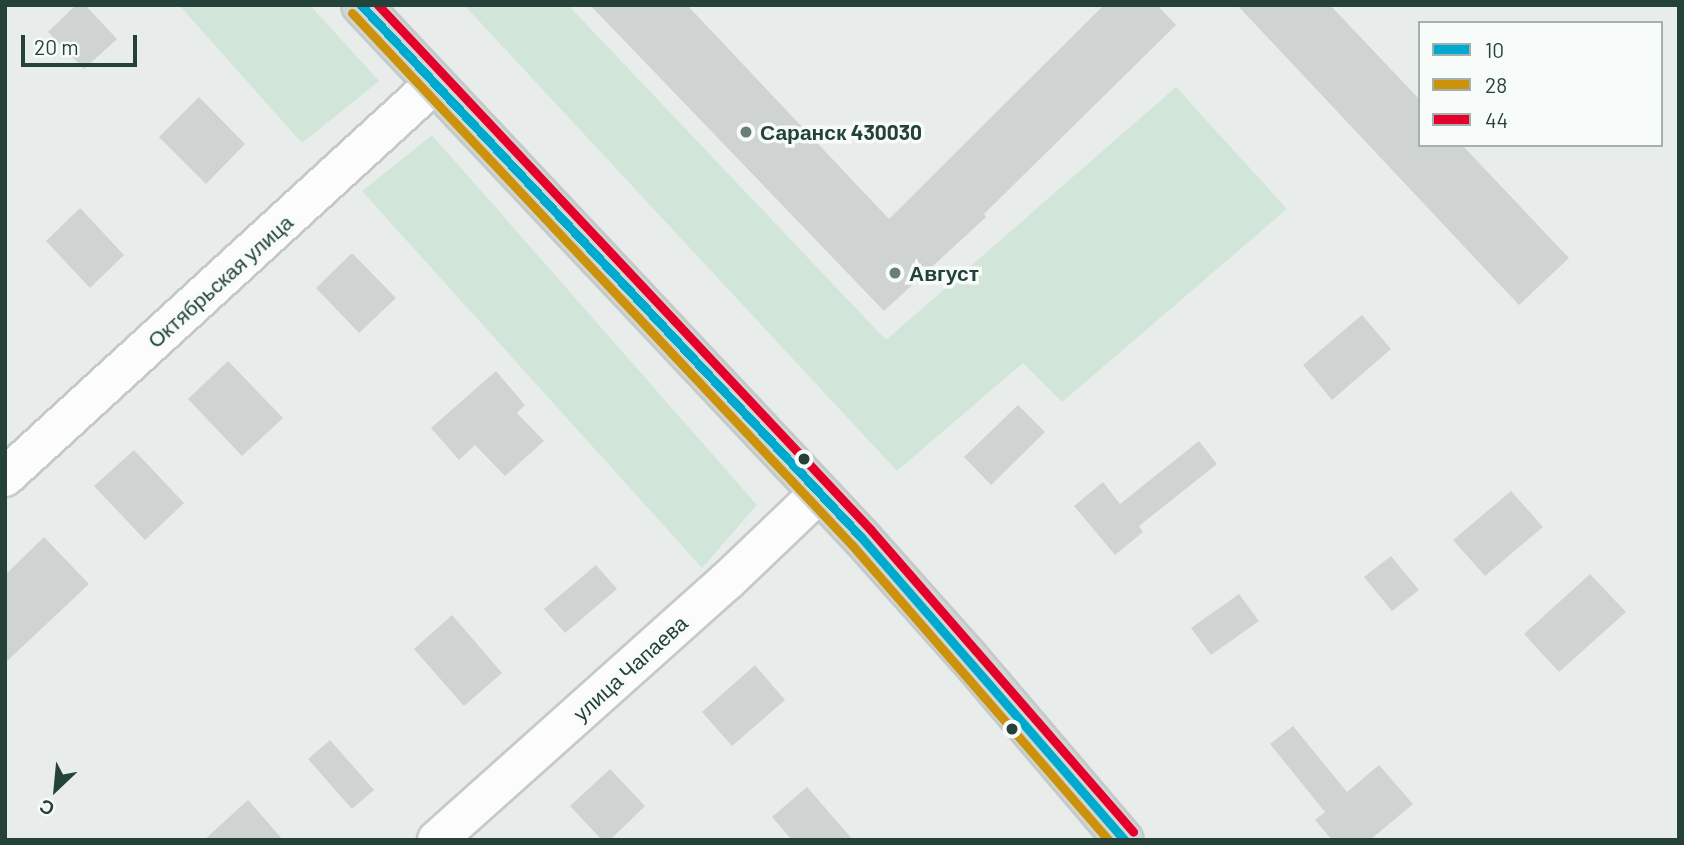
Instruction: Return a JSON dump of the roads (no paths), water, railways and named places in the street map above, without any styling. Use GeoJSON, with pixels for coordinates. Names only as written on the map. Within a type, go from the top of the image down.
{"type":"FeatureCollection","features":[{"type":"Feature","properties":{"kind":"main road"},"geometry":{"type":"LineString","coordinates":[[361,5],[819,493],[968,657],[1124,840]]}},
{"type":"Feature","properties":{"kind":"street","name":"Октябрьская улица"},"geometry":{"type":"LineString","coordinates":[[5,477],[433,84]]}},
{"type":"Feature","properties":{"kind":"street","name":"улица Чапаева"},"geometry":{"type":"LineString","coordinates":[[437,840],[727,581],[819,493]]}},
{"type":"Feature","properties":{"kind":"place","name":"Саранск 430030"},"geometry":{"type":"Point","coordinates":[746,132]}},
{"type":"Feature","properties":{"kind":"place","name":"Август"},"geometry":{"type":"Point","coordinates":[895,273]}}]}
